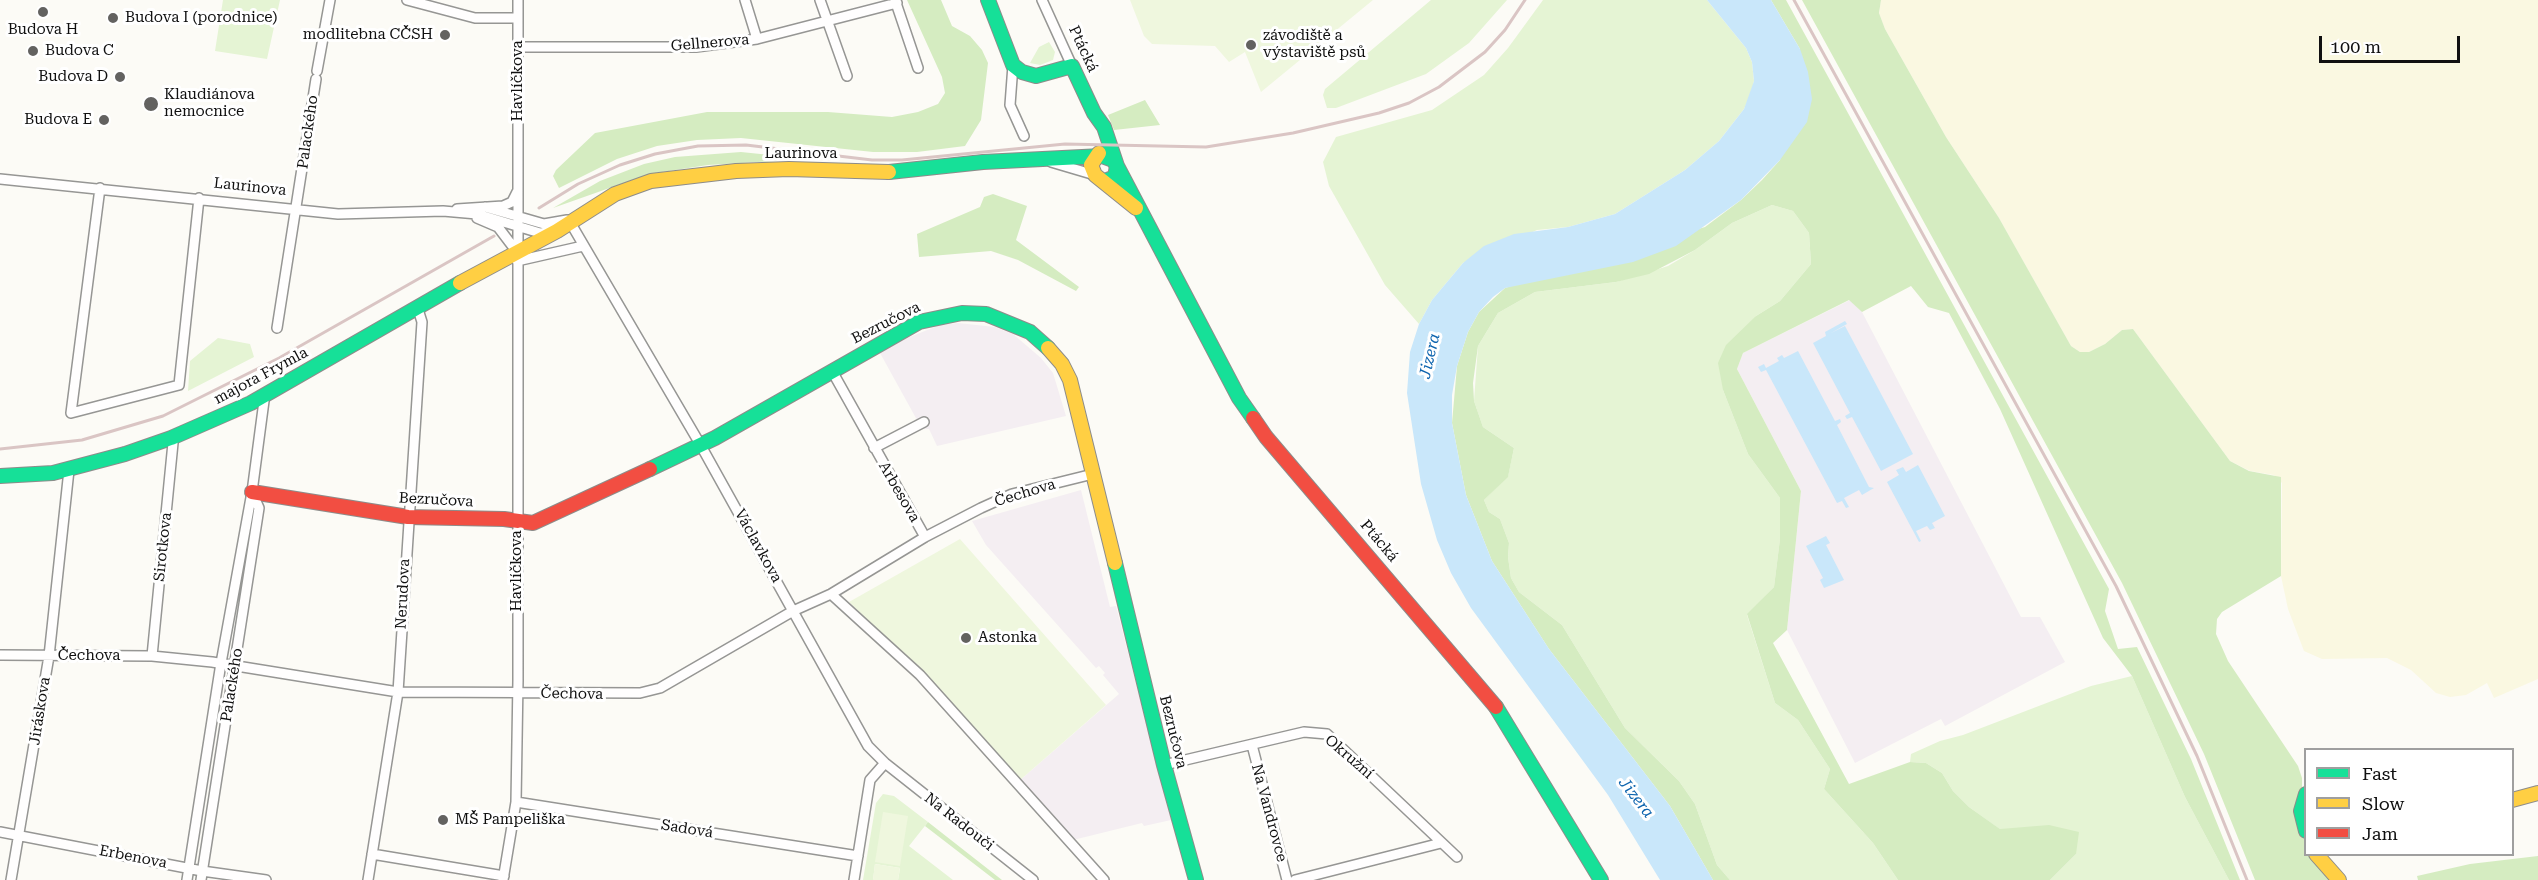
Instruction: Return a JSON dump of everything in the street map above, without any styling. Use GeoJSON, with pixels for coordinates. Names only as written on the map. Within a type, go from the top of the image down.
{"type":"FeatureCollection","features":[{"type":"Feature","properties":{"kind":"street","name":"Palackého"},"geometry":{"type":"LineString","coordinates":[[277,328],[330,0]]}},
{"type":"Feature","properties":{"kind":"street"},"geometry":{"type":"LineString","coordinates":[[407,0],[475,18],[518,18]]}},
{"type":"Feature","properties":{"kind":"street","name":"Havlíčkova"},"geometry":{"type":"LineString","coordinates":[[503,878],[516,802],[518,0]]}},
{"type":"Feature","properties":{"kind":"street"},"geometry":{"type":"LineString","coordinates":[[745,0],[757,39]]}},
{"type":"Feature","properties":{"kind":"street"},"geometry":{"type":"LineString","coordinates":[[820,0],[847,76]]}},
{"type":"Feature","properties":{"kind":"street"},"geometry":{"type":"LineString","coordinates":[[988,0],[1013,65],[1010,105],[1024,136]]}},
{"type":"Feature","properties":{"kind":"street","name":"Ptácká"},"geometry":{"type":"LineString","coordinates":[[1042,0],[1094,112],[1104,127],[1118,166],[1244,405],[1274,446],[1501,712],[1601,880]]}},
{"type":"Feature","properties":{"kind":"street"},"geometry":{"type":"LineString","coordinates":[[896,2],[918,68]]}},
{"type":"Feature","properties":{"kind":"street","name":"Gellnerova"},"geometry":{"type":"LineString","coordinates":[[518,47],[696,47],[757,39],[828,22],[896,2]]}},
{"type":"Feature","properties":{"kind":"street"},"geometry":{"type":"LineString","coordinates":[[1013,65],[1022,72],[1036,76],[1072,66]]}},
{"type":"Feature","properties":{"kind":"street","name":"Ptácká"},"geometry":{"type":"LineString","coordinates":[[1094,112],[1101,144],[1097,157]]}},
{"type":"Feature","properties":{"kind":"street"},"geometry":{"type":"LineString","coordinates":[[1097,157],[1107,157],[1118,166],[1115,177],[1100,178],[1091,165],[1097,157]]}},
{"type":"Feature","properties":{"kind":"street","name":"Laurinova"},"geometry":{"type":"LineString","coordinates":[[557,231],[623,190],[651,181],[690,175],[789,169],[902,172],[983,162],[1097,157]]}},
{"type":"Feature","properties":{"kind":"street","name":"Laurinova"},"geometry":{"type":"LineString","coordinates":[[1043,160],[1100,178]]}},
{"type":"Feature","properties":{"kind":"street","name":"Ptácká"},"geometry":{"type":"LineString","coordinates":[[1100,178],[1144,215]]}},
{"type":"Feature","properties":{"kind":"street","name":"Laurinova"},"geometry":{"type":"LineString","coordinates":[[0,179],[338,214],[443,211],[518,222]]}},
{"type":"Feature","properties":{"kind":"street"},"geometry":{"type":"LineString","coordinates":[[100,188],[71,413],[179,385],[199,198]]}},
{"type":"Feature","properties":{"kind":"street"},"geometry":{"type":"LineString","coordinates":[[443,211],[508,204],[519,193],[524,211],[535,223]]}},
{"type":"Feature","properties":{"kind":"street"},"geometry":{"type":"LineString","coordinates":[[486,207],[540,233],[557,231]]}},
{"type":"Feature","properties":{"kind":"street"},"geometry":{"type":"LineString","coordinates":[[458,213],[498,227],[517,256],[583,246]]}},
{"type":"Feature","properties":{"kind":"street"},"geometry":{"type":"LineString","coordinates":[[518,222],[550,224],[576,218]]}},
{"type":"Feature","properties":{"kind":"street","name":"Václavkova"},"geometry":{"type":"LineString","coordinates":[[576,218],[583,246],[700,444],[864,740],[885,763]]}},
{"type":"Feature","properties":{"kind":"street","name":"majora Frymla"},"geometry":{"type":"LineString","coordinates":[[0,476],[69,470],[171,438],[262,396],[417,306],[517,256],[557,231]]}},
{"type":"Feature","properties":{"kind":"street","name":"Nerudova"},"geometry":{"type":"LineString","coordinates":[[368,880],[398,692],[422,322],[417,306]]}},
{"type":"Feature","properties":{"kind":"street","name":"Bezručova"},"geometry":{"type":"LineString","coordinates":[[252,492],[408,517],[517,520],[528,523],[542,519],[700,444],[899,332],[931,318],[962,313],[986,314],[1009,322],[1030,332],[1062,364],[1075,399],[1164,765],[1196,880]]}},
{"type":"Feature","properties":{"kind":"street","name":"Arbesova"},"geometry":{"type":"LineString","coordinates":[[832,371],[925,537]]}},
{"type":"Feature","properties":{"kind":"street","name":"Palackého"},"geometry":{"type":"LineString","coordinates":[[188,880],[221,663],[252,492],[264,401],[262,396]]}},
{"type":"Feature","properties":{"kind":"street","name":"Arbesova"},"geometry":{"type":"LineString","coordinates":[[874,448],[924,422]]}},
{"type":"Feature","properties":{"kind":"street","name":"Sirotkova"},"geometry":{"type":"LineString","coordinates":[[152,656],[173,443],[171,438]]}},
{"type":"Feature","properties":{"kind":"street","name":"Jiráskova"},"geometry":{"type":"LineString","coordinates":[[11,880],[50,656],[69,470]]}},
{"type":"Feature","properties":{"kind":"street","name":"Čechova"},"geometry":{"type":"LineString","coordinates":[[0,655],[152,656],[221,663],[398,692],[640,693],[660,688],[793,611],[831,594],[925,537],[1012,494],[1093,474]]}},
{"type":"Feature","properties":{"kind":"street","name":"Palackého"},"geometry":{"type":"LineString","coordinates":[[202,875],[259,508],[252,492]]}},
{"type":"Feature","properties":{"kind":"street"},"geometry":{"type":"LineString","coordinates":[[831,594],[920,675],[1104,880]]}},
{"type":"Feature","properties":{"kind":"street","name":"Okružní"},"geometry":{"type":"LineString","coordinates":[[1164,765],[1304,732],[1327,734],[1457,857]]}},
{"type":"Feature","properties":{"kind":"street","name":"Na Vandrovce"},"geometry":{"type":"LineString","coordinates":[[1252,745],[1287,880]]}},
{"type":"Feature","properties":{"kind":"street"},"geometry":{"type":"LineString","coordinates":[[206,761],[220,764]]}},
{"type":"Feature","properties":{"kind":"street"},"geometry":{"type":"LineString","coordinates":[[854,880],[870,780],[885,763]]}},
{"type":"Feature","properties":{"kind":"street","name":"Na Radouči"},"geometry":{"type":"LineString","coordinates":[[885,763],[1033,880]]}},
{"type":"Feature","properties":{"kind":"street"},"geometry":{"type":"LineString","coordinates":[[2514,799],[2538,793]]}},
{"type":"Feature","properties":{"kind":"street"},"geometry":{"type":"LineString","coordinates":[[2304,801],[2301,811],[2304,823]]}},
{"type":"Feature","properties":{"kind":"street","name":"Sadová"},"geometry":{"type":"LineString","coordinates":[[516,802],[858,856]]}},
{"type":"Feature","properties":{"kind":"street","name":"Erbenova"},"geometry":{"type":"LineString","coordinates":[[0,832],[189,868],[202,875],[266,880]]}},
{"type":"Feature","properties":{"kind":"street"},"geometry":{"type":"LineString","coordinates":[[1295,880],[1440,843]]}},
{"type":"Feature","properties":{"kind":"street"},"geometry":{"type":"LineString","coordinates":[[372,854],[503,878]]}},
{"type":"Feature","properties":{"kind":"street"},"geometry":{"type":"LineString","coordinates":[[2317,856],[2339,880]]}},
{"type":"Feature","properties":{"kind":"shaded area"},"geometry":{"type":"Polygon","coordinates":[[[1881,0],[2538,0],[2538,679],[2494,698],[2487,683],[2466,695],[2450,697],[2436,693],[2411,670],[2387,658],[2322,659],[2304,651],[2288,609],[2281,576],[2282,483],[2274,475],[2250,471],[2230,461],[2133,329],[2122,330],[2105,344],[2089,352],[2080,352],[2071,346],[1999,218],[1946,137],[1885,29],[1879,13],[1881,0]]]}},
{"type":"Feature","properties":{"kind":"shaded area"},"geometry":{"type":"Polygon","coordinates":[[[1850,300],[1862,312],[2021,617],[2040,617],[2065,662],[1945,726],[1941,719],[1855,763],[1787,630],[1801,491],[1737,369],[1743,353],[1850,300]]]}},
{"type":"Feature","properties":{"kind":"shaded area"},"geometry":{"type":"Polygon","coordinates":[[[958,323],[995,327],[1013,334],[1041,358],[1053,373],[1066,416],[937,446],[929,429],[922,429],[880,353],[907,338],[940,325],[958,323]]]}},
{"type":"Feature","properties":{"kind":"shaded area"},"geometry":{"type":"Polygon","coordinates":[[[1081,490],[1110,607],[1116,606],[1171,820],[1144,826],[1142,823],[1073,840],[1019,781],[1119,694],[1103,675],[1105,673],[1099,666],[1096,668],[986,545],[972,521],[1081,490]]]}},
{"type":"Feature","properties":{"kind":"green space"},"geometry":{"type":"Polygon","coordinates":[[[223,0],[280,0],[267,59],[215,51],[223,0]]]}},
{"type":"Feature","properties":{"kind":"green space"},"geometry":{"type":"Polygon","coordinates":[[[907,0],[941,0],[952,26],[970,36],[982,50],[988,63],[981,120],[965,146],[917,152],[873,152],[741,138],[697,140],[657,146],[617,159],[559,188],[553,176],[556,170],[595,133],[707,112],[828,112],[892,117],[918,112],[938,104],[945,93],[942,77],[907,0]]]}},
{"type":"Feature","properties":{"kind":"green space","name":"závodiště a výstaviště psů"},"geometry":{"type":"Polygon","coordinates":[[[1130,0],[1373,0],[1261,92],[1245,52],[1229,62],[1215,46],[1152,44],[1144,36],[1130,0]]]}},
{"type":"Feature","properties":{"kind":"green space"},"geometry":{"type":"Polygon","coordinates":[[[1431,0],[1507,0],[1469,43],[1426,74],[1336,108],[1327,108],[1323,95],[1325,89],[1431,0]]]}},
{"type":"Feature","properties":{"kind":"green space"},"geometry":{"type":"Polygon","coordinates":[[[1543,0],[1707,0],[1746,48],[1752,62],[1754,81],[1751,94],[1744,109],[1719,141],[1685,170],[1615,214],[1568,227],[1537,230],[1463,263],[1432,300],[1419,324],[1385,285],[1329,186],[1323,162],[1336,137],[1432,110],[1484,75],[1508,48],[1543,0]]]}},
{"type":"Feature","properties":{"kind":"green space"},"geometry":{"type":"Polygon","coordinates":[[[1771,0],[1786,0],[2109,589],[2105,611],[2118,649],[2137,647],[2191,759],[2240,880],[2229,880],[2185,797],[2132,676],[2103,638],[2000,409],[1949,313],[1928,307],[1911,286],[1862,312],[1849,300],[1743,353],[1737,369],[1801,491],[1787,630],[1773,643],[1849,784],[1910,762],[1926,763],[1942,773],[1953,791],[1969,807],[2000,829],[2049,825],[2079,832],[2076,854],[2050,880],[1898,880],[1873,843],[1824,789],[1830,769],[1798,720],[1775,703],[1747,614],[1774,587],[1780,539],[1780,498],[1748,454],[1723,390],[1718,363],[1726,345],[1756,316],[1780,301],[1811,264],[1809,233],[1793,211],[1772,205],[1732,223],[1695,250],[1649,274],[1616,282],[1535,292],[1498,313],[1478,346],[1473,383],[1474,401],[1483,427],[1514,448],[1508,477],[1484,500],[1489,512],[1500,519],[1509,543],[1511,578],[1519,592],[1562,625],[1625,728],[1679,781],[1695,804],[1717,865],[1730,880],[1713,880],[1670,806],[1549,649],[1492,561],[1466,495],[1452,423],[1457,366],[1468,332],[1479,312],[1505,288],[1705,227],[1741,200],[1762,180],[1780,160],[1800,49],[1771,0]]]}},
{"type":"Feature","properties":{"kind":"green space"},"geometry":{"type":"Polygon","coordinates":[[[1802,0],[1881,0],[1879,13],[1885,29],[1946,137],[1999,218],[2071,346],[2080,352],[2089,352],[2105,344],[2122,330],[2133,329],[2230,461],[2249,471],[2281,477],[2281,576],[2222,612],[2217,619],[2216,634],[2228,661],[2298,766],[2302,778],[2304,856],[2313,856],[2330,880],[2255,880],[2204,754],[2122,583],[1802,0]]]}},
{"type":"Feature","properties":{"kind":"green space"},"geometry":{"type":"Polygon","coordinates":[[[1049,42],[1055,52],[1053,60],[1040,65],[1030,63],[1039,47],[1049,42]]]}},
{"type":"Feature","properties":{"kind":"green space"},"geometry":{"type":"Polygon","coordinates":[[[1145,100],[1160,125],[1114,130],[1108,115],[1145,100]]]}},
{"type":"Feature","properties":{"kind":"green space"},"geometry":{"type":"Polygon","coordinates":[[[741,152],[809,159],[708,165],[649,174],[553,208],[600,181],[644,164],[675,157],[741,152]]]}},
{"type":"Feature","properties":{"kind":"green space"},"geometry":{"type":"Polygon","coordinates":[[[993,194],[1027,206],[1016,240],[1079,287],[1076,291],[1018,260],[991,251],[919,257],[917,234],[980,207],[984,197],[993,194]]]}},
{"type":"Feature","properties":{"kind":"green space"},"geometry":{"type":"Polygon","coordinates":[[[1772,205],[1793,211],[1809,233],[1811,264],[1780,301],[1756,316],[1723,390],[1748,454],[1780,498],[1780,539],[1774,587],[1747,615],[1775,703],[1798,720],[1830,769],[1824,789],[1873,843],[1898,880],[1730,880],[1717,865],[1695,804],[1679,781],[1625,728],[1562,625],[1519,592],[1511,578],[1509,543],[1500,519],[1489,512],[1484,500],[1508,476],[1514,448],[1483,427],[1474,401],[1478,346],[1498,313],[1535,292],[1616,282],[1668,266],[1732,223],[1772,205]]]}},
{"type":"Feature","properties":{"kind":"green space"},"geometry":{"type":"Polygon","coordinates":[[[218,338],[250,344],[254,357],[188,391],[190,361],[218,338]]]}},
{"type":"Feature","properties":{"kind":"green space","name":"Astonka"},"geometry":{"type":"Polygon","coordinates":[[[960,539],[1106,705],[1019,781],[924,673],[849,602],[960,539]]]}},
{"type":"Feature","properties":{"kind":"green space"},"geometry":{"type":"Polygon","coordinates":[[[2132,676],[2185,797],[2229,880],[2050,880],[2076,854],[2001,830],[1969,807],[1953,791],[1942,773],[1926,763],[1910,762],[1911,754],[1940,741],[1963,735],[2091,686],[2132,676]]]}},
{"type":"Feature","properties":{"kind":"green space"},"geometry":{"type":"Polygon","coordinates":[[[883,794],[894,796],[928,822],[909,846],[953,880],[898,880],[900,868],[875,864],[873,880],[863,880],[876,803],[883,794]]]}},
{"type":"Feature","properties":{"kind":"green space"},"geometry":{"type":"Polygon","coordinates":[[[883,812],[908,816],[900,866],[875,862],[883,812]]]}},
{"type":"Feature","properties":{"kind":"green space"},"geometry":{"type":"Polygon","coordinates":[[[928,822],[1002,880],[995,880],[925,826],[928,822]]]}},
{"type":"Feature","properties":{"kind":"green space"},"geometry":{"type":"Polygon","coordinates":[[[2538,856],[2538,880],[2418,880],[2417,876],[2470,864],[2538,856]]]}},
{"type":"Feature","properties":{"kind":"green space"},"geometry":{"type":"Polygon","coordinates":[[[875,864],[900,868],[898,880],[873,880],[875,864]]]}},
{"type":"Feature","properties":{"kind":"water","name":"Jizera"},"geometry":{"type":"Polygon","coordinates":[[[1707,0],[1771,0],[1800,49],[1808,72],[1812,99],[1807,122],[1780,160],[1741,200],[1676,246],[1633,262],[1505,288],[1493,297],[1479,312],[1468,332],[1457,366],[1452,395],[1452,423],[1466,495],[1492,561],[1549,649],[1670,806],[1713,880],[1660,880],[1608,795],[1471,608],[1451,573],[1437,540],[1421,484],[1407,393],[1410,352],[1419,324],[1432,300],[1463,263],[1484,246],[1514,234],[1568,227],[1615,214],[1685,170],[1719,141],[1744,109],[1754,81],[1752,62],[1746,48],[1707,0]]]}},
{"type":"Feature","properties":{"kind":"water"},"geometry":{"type":"Polygon","coordinates":[[[1845,321],[1847,324],[1831,333],[1845,326],[1913,454],[1881,471],[1852,417],[1847,419],[1845,416],[1850,413],[1813,343],[1826,336],[1825,332],[1845,321]]]}},
{"type":"Feature","properties":{"kind":"water"},"geometry":{"type":"Polygon","coordinates":[[[1798,351],[1835,421],[1840,419],[1841,422],[1837,425],[1869,487],[1874,488],[1862,495],[1859,490],[1844,498],[1849,507],[1846,508],[1842,501],[1837,503],[1766,370],[1761,372],[1758,367],[1764,364],[1766,368],[1779,361],[1777,358],[1782,355],[1784,358],[1798,351]]]}},
{"type":"Feature","properties":{"kind":"water"},"geometry":{"type":"Polygon","coordinates":[[[1918,465],[1945,516],[1932,523],[1935,528],[1930,530],[1927,526],[1916,531],[1921,541],[1919,542],[1887,482],[1899,475],[1896,470],[1903,467],[1906,472],[1918,465]]]}},
{"type":"Feature","properties":{"kind":"water"},"geometry":{"type":"Polygon","coordinates":[[[1826,536],[1830,543],[1826,545],[1844,580],[1824,588],[1820,580],[1823,578],[1806,546],[1826,536]]]}},
{"type":"Feature","properties":{"kind":"railway"},"geometry":{"type":"LineString","coordinates":[[539,208],[578,184],[620,165],[655,154],[698,146],[746,145],[872,160],[902,160],[1065,144],[1206,147],[1293,133],[1379,113],[1409,103],[1439,87],[1485,52],[1505,30],[1525,0]]}},
{"type":"Feature","properties":{"kind":"railway"},"geometry":{"type":"LineString","coordinates":[[1794,0],[2116,586],[2197,756],[2247,880]]}},
{"type":"Feature","properties":{"kind":"railway"},"geometry":{"type":"LineString","coordinates":[[0,449],[82,440],[163,416],[279,358],[494,236]]}},
{"type":"Feature","properties":{"kind":"traffic: fast"},"geometry":{"type":"LineString","coordinates":[[988,0],[1013,65],[1022,72],[1036,76],[1072,66],[1094,113],[1104,127],[1117,166],[1239,398],[1253,418]]}},
{"type":"Feature","properties":{"kind":"traffic: fast"},"geometry":{"type":"LineString","coordinates":[[889,172],[983,162],[1102,156],[1113,160],[1117,166],[1115,177],[1105,181]]}},
{"type":"Feature","properties":{"kind":"traffic: fast"},"geometry":{"type":"LineString","coordinates":[[0,476],[53,473],[125,454],[171,438],[251,403],[460,283]]}},
{"type":"Feature","properties":{"kind":"traffic: fast"},"geometry":{"type":"LineString","coordinates":[[650,469],[715,438],[919,322],[962,313],[986,314],[1030,332],[1048,348]]}},
{"type":"Feature","properties":{"kind":"traffic: fast"},"geometry":{"type":"LineString","coordinates":[[1115,563],[1164,765],[1196,880]]}},
{"type":"Feature","properties":{"kind":"traffic: fast"},"geometry":{"type":"LineString","coordinates":[[1496,707],[1601,880]]}},
{"type":"Feature","properties":{"kind":"traffic: fast"},"geometry":{"type":"LineString","coordinates":[[2304,801],[2301,811],[2304,823]]}},
{"type":"Feature","properties":{"kind":"traffic: slow"},"geometry":{"type":"LineString","coordinates":[[1099,153],[1091,165],[1095,175],[1136,208]]}},
{"type":"Feature","properties":{"kind":"traffic: slow"},"geometry":{"type":"LineString","coordinates":[[460,283],[557,231],[615,194],[651,181],[736,171],[789,169],[889,172]]}},
{"type":"Feature","properties":{"kind":"traffic: slow"},"geometry":{"type":"LineString","coordinates":[[1048,348],[1062,364],[1070,380],[1115,563]]}},
{"type":"Feature","properties":{"kind":"traffic: slow"},"geometry":{"type":"LineString","coordinates":[[2514,799],[2538,793]]}},
{"type":"Feature","properties":{"kind":"traffic: slow"},"geometry":{"type":"LineString","coordinates":[[2318,856],[2339,880]]}},
{"type":"Feature","properties":{"kind":"traffic: jam"},"geometry":{"type":"LineString","coordinates":[[1253,418],[1266,437],[1496,707]]}},
{"type":"Feature","properties":{"kind":"traffic: jam"},"geometry":{"type":"LineString","coordinates":[[252,492],[408,517],[504,519],[533,523],[650,469]]}},
{"type":"Feature","properties":{"kind":"place","name":"Budova H"},"geometry":{"type":"Point","coordinates":[43,12]}},
{"type":"Feature","properties":{"kind":"place","name":"Budova I (porodnice)"},"geometry":{"type":"Point","coordinates":[113,18]}},
{"type":"Feature","properties":{"kind":"place","name":"modlitebna CČSH"},"geometry":{"type":"Point","coordinates":[445,35]}},
{"type":"Feature","properties":{"kind":"place","name":"závodiště a výstaviště psů"},"geometry":{"type":"Point","coordinates":[1251,45]}},
{"type":"Feature","properties":{"kind":"place","name":"Budova C"},"geometry":{"type":"Point","coordinates":[33,51]}},
{"type":"Feature","properties":{"kind":"place","name":"Budova D"},"geometry":{"type":"Point","coordinates":[120,77]}},
{"type":"Feature","properties":{"kind":"place","name":"Klaudiánova nemocnice"},"geometry":{"type":"Point","coordinates":[151,104]}},
{"type":"Feature","properties":{"kind":"place","name":"Budova E"},"geometry":{"type":"Point","coordinates":[104,120]}},
{"type":"Feature","properties":{"kind":"place","name":"Astonka"},"geometry":{"type":"Point","coordinates":[966,638]}},
{"type":"Feature","properties":{"kind":"place","name":"MŠ Pampeliška"},"geometry":{"type":"Point","coordinates":[443,820]}}]}
